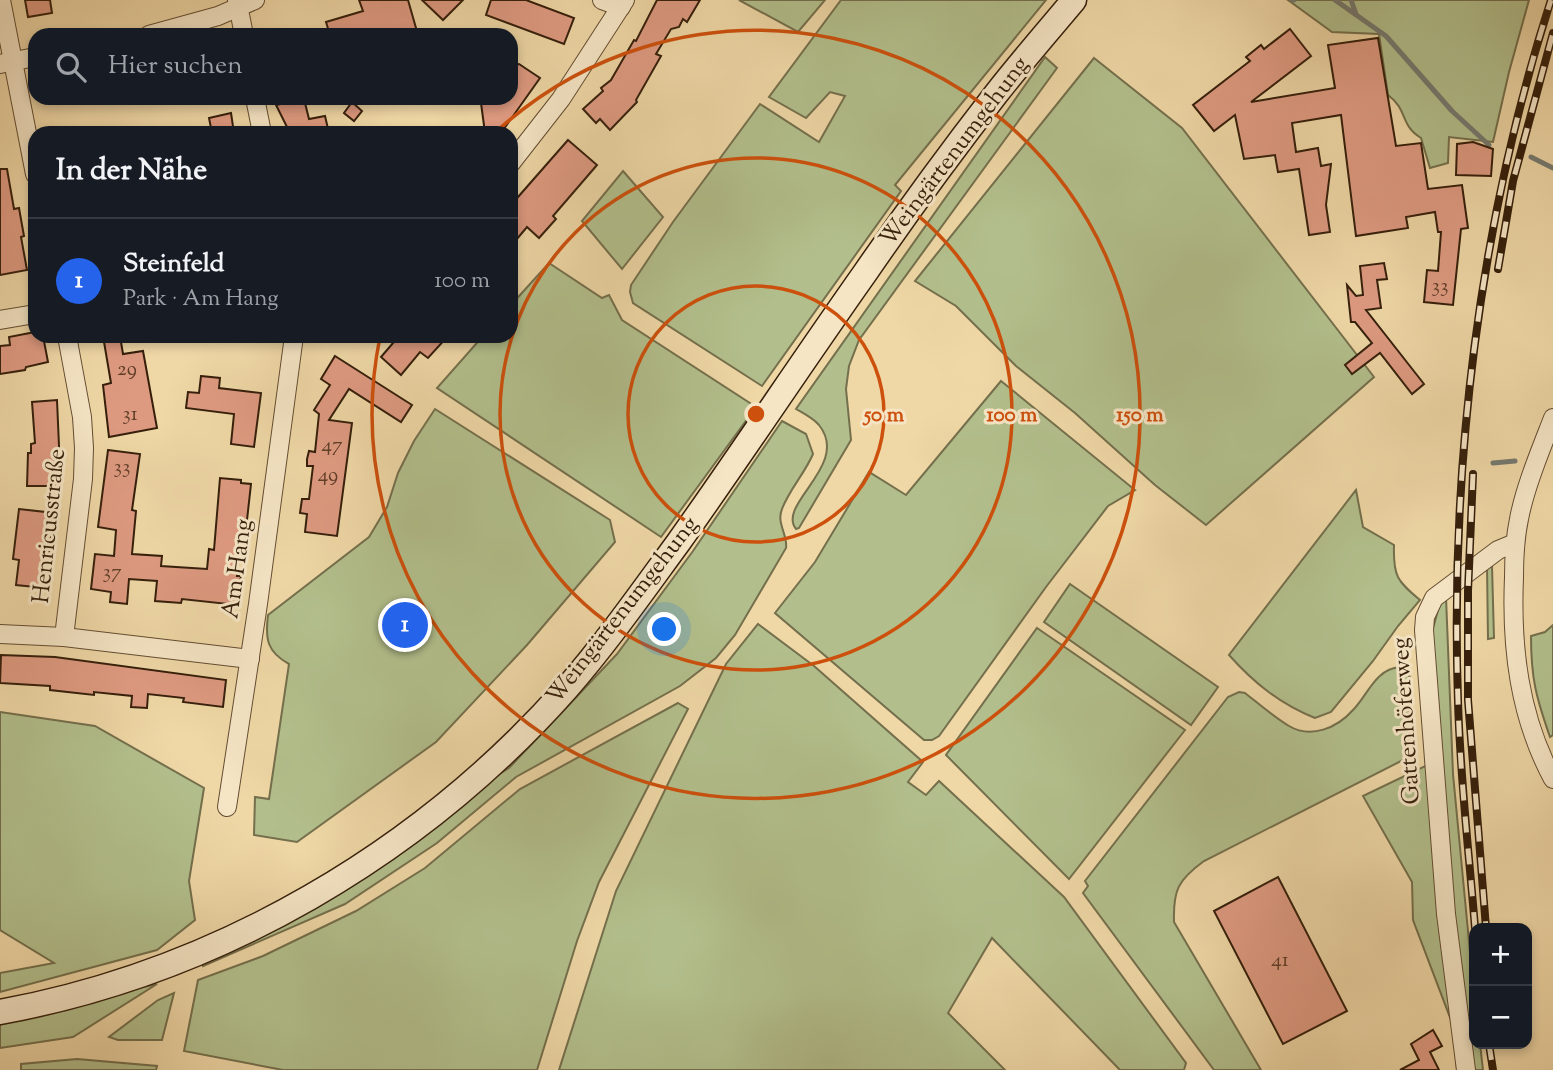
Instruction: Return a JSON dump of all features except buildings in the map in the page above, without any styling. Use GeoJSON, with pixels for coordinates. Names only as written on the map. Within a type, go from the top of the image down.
{"type":"FeatureCollection","features":[{"type":"Feature","properties":{"kind":"main road","name":"Weingärtenumgehung"},"geometry":{"type":"LineString","coordinates":[[0,1012],[98,988],[198,952],[316,894],[418,826],[510,748],[566,689],[641,594],[866,272],[987,105],[1074,0]]}},
{"type":"Feature","properties":{"kind":"street"},"geometry":{"type":"LineString","coordinates":[[1,0],[6,63],[28,147]]}},
{"type":"Feature","properties":{"kind":"street"},"geometry":{"type":"LineString","coordinates":[[518,154],[561,99],[623,4],[602,0]]}},
{"type":"Feature","properties":{"kind":"street"},"geometry":{"type":"LineString","coordinates":[[174,28],[218,16],[244,2],[244,28]]}},
{"type":"Feature","properties":{"kind":"street"},"geometry":{"type":"LineString","coordinates":[[6,63],[28,58]]}},
{"type":"Feature","properties":{"kind":"street"},"geometry":{"type":"LineString","coordinates":[[257,105],[261,126]]}},
{"type":"Feature","properties":{"kind":"street"},"geometry":{"type":"LineString","coordinates":[[0,320],[28,315]]}},
{"type":"Feature","properties":{"kind":"street","name":"Henricusstraße"},"geometry":{"type":"LineString","coordinates":[[64,637],[83,479],[84,448],[82,417],[68,343]]}},
{"type":"Feature","properties":{"kind":"street","name":"Am Hang"},"geometry":{"type":"LineString","coordinates":[[227,807],[293,343]]}},
{"type":"Feature","properties":{"kind":"street"},"geometry":{"type":"LineString","coordinates":[[1553,418],[1519,517],[1515,543],[1512,621],[1517,672],[1534,737],[1553,779]]}},
{"type":"Feature","properties":{"kind":"street","name":"Gattenhöferweg"},"geometry":{"type":"LineString","coordinates":[[1466,1070],[1446,914],[1425,617],[1434,598],[1498,550],[1515,543]]}},
{"type":"Feature","properties":{"kind":"street"},"geometry":{"type":"LineString","coordinates":[[0,634],[64,637],[250,659]]}},
{"type":"Feature","properties":{"kind":"green space"},"geometry":{"type":"Polygon","coordinates":[[[739,0],[825,0],[798,32],[739,0]]]}},
{"type":"Feature","properties":{"kind":"green space"},"geometry":{"type":"Polygon","coordinates":[[[841,0],[1046,0],[895,185],[901,191],[762,386],[633,303],[631,285],[673,222],[760,104],[819,142],[845,96],[830,92],[806,118],[769,97],[841,0]]]}},
{"type":"Feature","properties":{"kind":"green space"},"geometry":{"type":"Polygon","coordinates":[[[1288,0],[1529,0],[1493,142],[1449,137],[1448,163],[1430,168],[1421,138],[1410,128],[1399,106],[1388,95],[1379,34],[1332,32],[1288,0]]]}},
{"type":"Feature","properties":{"kind":"green space"},"geometry":{"type":"Polygon","coordinates":[[[1045,57],[1057,68],[859,340],[849,366],[846,389],[851,440],[796,529],[793,519],[796,508],[821,469],[826,455],[826,440],[817,422],[796,409],[1045,57]]]}},
{"type":"Feature","properties":{"kind":"green space"},"geometry":{"type":"Polygon","coordinates":[[[1094,58],[1182,128],[1374,377],[1206,525],[1016,366],[956,306],[915,281],[1094,58]]]}},
{"type":"Feature","properties":{"kind":"green space"},"geometry":{"type":"Polygon","coordinates":[[[623,171],[663,217],[622,269],[582,221],[623,171]]]}},
{"type":"Feature","properties":{"kind":"green space"},"geometry":{"type":"Polygon","coordinates":[[[549,263],[602,298],[609,295],[622,320],[756,407],[661,537],[437,388],[477,343],[518,343],[518,297],[549,263]]]}},
{"type":"Feature","properties":{"kind":"green space"},"geometry":{"type":"Polygon","coordinates":[[[1001,381],[1135,490],[1108,506],[939,736],[924,740],[775,613],[815,562],[869,472],[906,495],[1001,381]]]}},
{"type":"Feature","properties":{"kind":"green space"},"geometry":{"type":"Polygon","coordinates":[[[435,409],[610,520],[615,542],[527,645],[436,742],[297,842],[254,835],[255,797],[269,799],[289,664],[276,655],[269,644],[268,615],[369,537],[387,507],[398,473],[414,441],[435,409]]]}},
{"type":"Feature","properties":{"kind":"green space"},"geometry":{"type":"Polygon","coordinates":[[[782,421],[806,434],[813,454],[782,509],[780,519],[786,548],[735,635],[716,658],[680,686],[516,777],[437,843],[345,904],[203,966],[202,961],[509,768],[617,654],[693,551],[782,421]]]}},
{"type":"Feature","properties":{"kind":"green space"},"geometry":{"type":"Polygon","coordinates":[[[1356,490],[1363,527],[1394,545],[1394,564],[1398,577],[1420,600],[1331,712],[1315,718],[1268,692],[1229,655],[1356,490]]]}},
{"type":"Feature","properties":{"kind":"green space"},"geometry":{"type":"Polygon","coordinates":[[[1487,566],[1492,566],[1494,638],[1488,639],[1487,566]]]}},
{"type":"Feature","properties":{"kind":"green space"},"geometry":{"type":"Polygon","coordinates":[[[1070,584],[1218,687],[1191,725],[1044,622],[1070,584]]]}},
{"type":"Feature","properties":{"kind":"green space"},"geometry":{"type":"Polygon","coordinates":[[[1446,597],[1453,774],[1469,942],[1469,1049],[1481,1049],[1483,1070],[1457,1070],[1454,1028],[1413,920],[1412,882],[1363,796],[1440,759],[1429,643],[1440,603],[1446,597]]]}},
{"type":"Feature","properties":{"kind":"green space"},"geometry":{"type":"Polygon","coordinates":[[[758,624],[814,666],[923,762],[908,782],[926,795],[939,781],[1064,897],[1186,1063],[1184,1070],[1120,1070],[992,938],[948,1013],[1005,1070],[559,1070],[616,891],[726,664],[758,624]]]}},
{"type":"Feature","properties":{"kind":"green space"},"geometry":{"type":"Polygon","coordinates":[[[1553,625],[1553,735],[1550,737],[1535,687],[1531,636],[1545,632],[1553,625]]]}},
{"type":"Feature","properties":{"kind":"green space"},"geometry":{"type":"Polygon","coordinates":[[[1037,628],[1185,730],[1069,879],[946,755],[1037,628]]]}},
{"type":"Feature","properties":{"kind":"green space"},"geometry":{"type":"Polygon","coordinates":[[[1400,667],[1410,677],[1409,757],[1204,861],[1188,874],[1179,887],[1174,922],[1261,1070],[1214,1070],[1083,893],[1088,886],[1085,881],[1228,697],[1239,692],[1245,693],[1272,715],[1297,730],[1323,730],[1347,716],[1384,672],[1400,667]]]}},
{"type":"Feature","properties":{"kind":"green space"},"geometry":{"type":"Polygon","coordinates":[[[678,703],[688,709],[599,882],[577,941],[537,1070],[283,1070],[184,1051],[198,980],[263,956],[356,911],[425,868],[520,789],[678,703]]]}},
{"type":"Feature","properties":{"kind":"green space"},"geometry":{"type":"Polygon","coordinates":[[[0,712],[95,726],[204,788],[189,881],[195,920],[157,950],[0,992],[0,973],[54,963],[0,930],[0,712]]]}},
{"type":"Feature","properties":{"kind":"green space"},"geometry":{"type":"Polygon","coordinates":[[[157,984],[73,1037],[0,1048],[0,1018],[157,984]]]}},
{"type":"Feature","properties":{"kind":"green space"},"geometry":{"type":"Polygon","coordinates":[[[174,993],[162,1040],[118,1040],[109,1037],[158,1000],[174,993]]]}},
{"type":"Feature","properties":{"kind":"green space"},"geometry":{"type":"Polygon","coordinates":[[[77,1059],[157,1066],[156,1070],[21,1070],[21,1064],[77,1059]]]}},
{"type":"Feature","properties":{"kind":"waterway"},"geometry":{"type":"LineString","coordinates":[[1335,0],[1386,36],[1452,111],[1489,145]]}},
{"type":"Feature","properties":{"kind":"waterway"},"geometry":{"type":"LineString","coordinates":[[1351,0],[1356,14]]}},
{"type":"Feature","properties":{"kind":"waterway"},"geometry":{"type":"LineString","coordinates":[[1531,157],[1553,168]]}},
{"type":"Feature","properties":{"kind":"waterway"},"geometry":{"type":"LineString","coordinates":[[1493,463],[1515,461]]}},
{"type":"Feature","properties":{"kind":"railway"},"geometry":{"type":"LineString","coordinates":[[1475,923],[1458,701],[1459,524],[1465,435],[1488,258],[1505,171],[1551,0]]}},
{"type":"Feature","properties":{"kind":"railway"},"geometry":{"type":"LineString","coordinates":[[1498,269],[1513,181],[1553,33]]}},
{"type":"Feature","properties":{"kind":"railway"},"geometry":{"type":"LineString","coordinates":[[1473,474],[1468,591],[1468,700],[1486,923]]}},
{"type":"Feature","properties":{"kind":"railway"},"geometry":{"type":"LineString","coordinates":[[1490,1049],[1493,1070]]}},
{"type":"Feature","properties":{"kind":"place","name":"Steinfeld"},"geometry":{"type":"Point","coordinates":[405,625]}}]}
